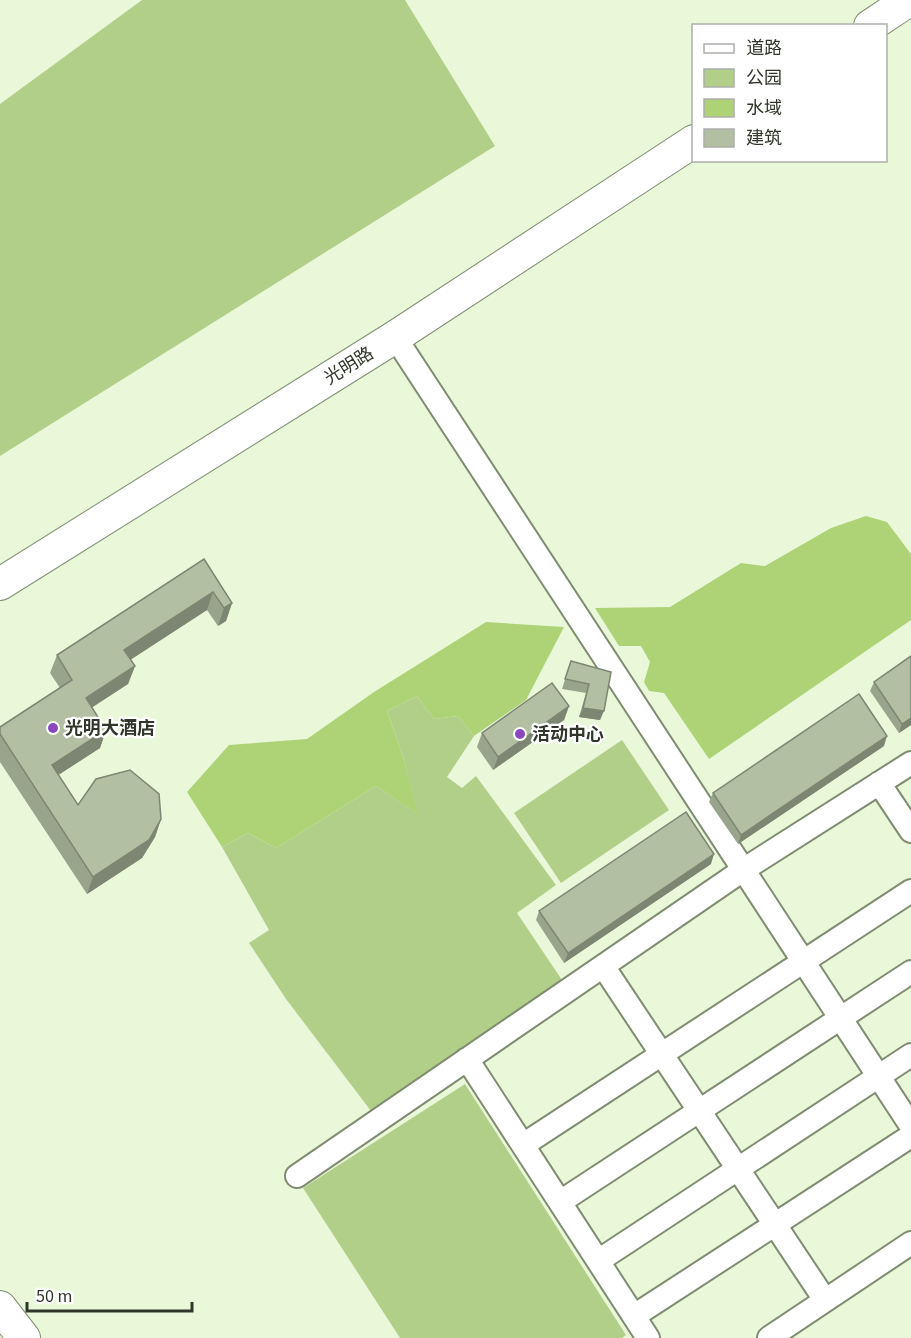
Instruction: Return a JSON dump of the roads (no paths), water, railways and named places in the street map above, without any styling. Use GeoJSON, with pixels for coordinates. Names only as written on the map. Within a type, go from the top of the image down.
{"type":"FeatureCollection","features":[{"type":"Feature","properties":{"kind":"main road"},"geometry":{"type":"LineString","coordinates":[[873,24],[909,0]]}},
{"type":"Feature","properties":{"kind":"main road","name":"光明路"},"geometry":{"type":"LineString","coordinates":[[0,584],[395,337],[692,142]]}},
{"type":"Feature","properties":{"kind":"main road"},"geometry":{"type":"LineString","coordinates":[[0,1307],[24,1338]]}},
{"type":"Feature","properties":{"kind":"street"},"geometry":{"type":"LineString","coordinates":[[395,337],[911,1126]]}},
{"type":"Feature","properties":{"kind":"street"},"geometry":{"type":"LineString","coordinates":[[297,1176],[743,870],[911,763]]}},
{"type":"Feature","properties":{"kind":"street"},"geometry":{"type":"LineString","coordinates":[[879,783],[911,831]]}},
{"type":"Feature","properties":{"kind":"street"},"geometry":{"type":"LineString","coordinates":[[523,1145],[911,891]]}},
{"type":"Feature","properties":{"kind":"street"},"geometry":{"type":"LineString","coordinates":[[603,966],[825,1300]]}},
{"type":"Feature","properties":{"kind":"street"},"geometry":{"type":"LineString","coordinates":[[560,1202],[911,972]]}},
{"type":"Feature","properties":{"kind":"street"},"geometry":{"type":"LineString","coordinates":[[598,1260],[911,1055]]}},
{"type":"Feature","properties":{"kind":"street"},"geometry":{"type":"LineString","coordinates":[[467,1059],[648,1338]]}},
{"type":"Feature","properties":{"kind":"street"},"geometry":{"type":"LineString","coordinates":[[634,1316],[911,1136]]}},
{"type":"Feature","properties":{"kind":"street"},"geometry":{"type":"LineString","coordinates":[[769,1338],[911,1243]]}},
{"type":"Feature","properties":{"kind":"water"},"geometry":{"type":"Polygon","coordinates":[[[866,516],[887,522],[911,554],[911,620],[709,759],[664,693],[649,691],[644,682],[650,662],[641,646],[619,646],[595,608],[670,607],[741,563],[765,566],[831,528],[866,516]]]}},
{"type":"Feature","properties":{"kind":"water"},"geometry":{"type":"Polygon","coordinates":[[[486,622],[564,627],[526,700],[474,736],[458,716],[434,719],[417,696],[387,711],[403,757],[418,814],[376,786],[276,848],[248,833],[222,847],[187,792],[229,745],[307,739],[374,692],[486,622]]]}},
{"type":"Feature","properties":{"kind":"place","name":"光明大酒店"},"geometry":{"type":"Point","coordinates":[53,728]}},
{"type":"Feature","properties":{"kind":"place","name":"活动中心"},"geometry":{"type":"Point","coordinates":[520,734]}}]}
